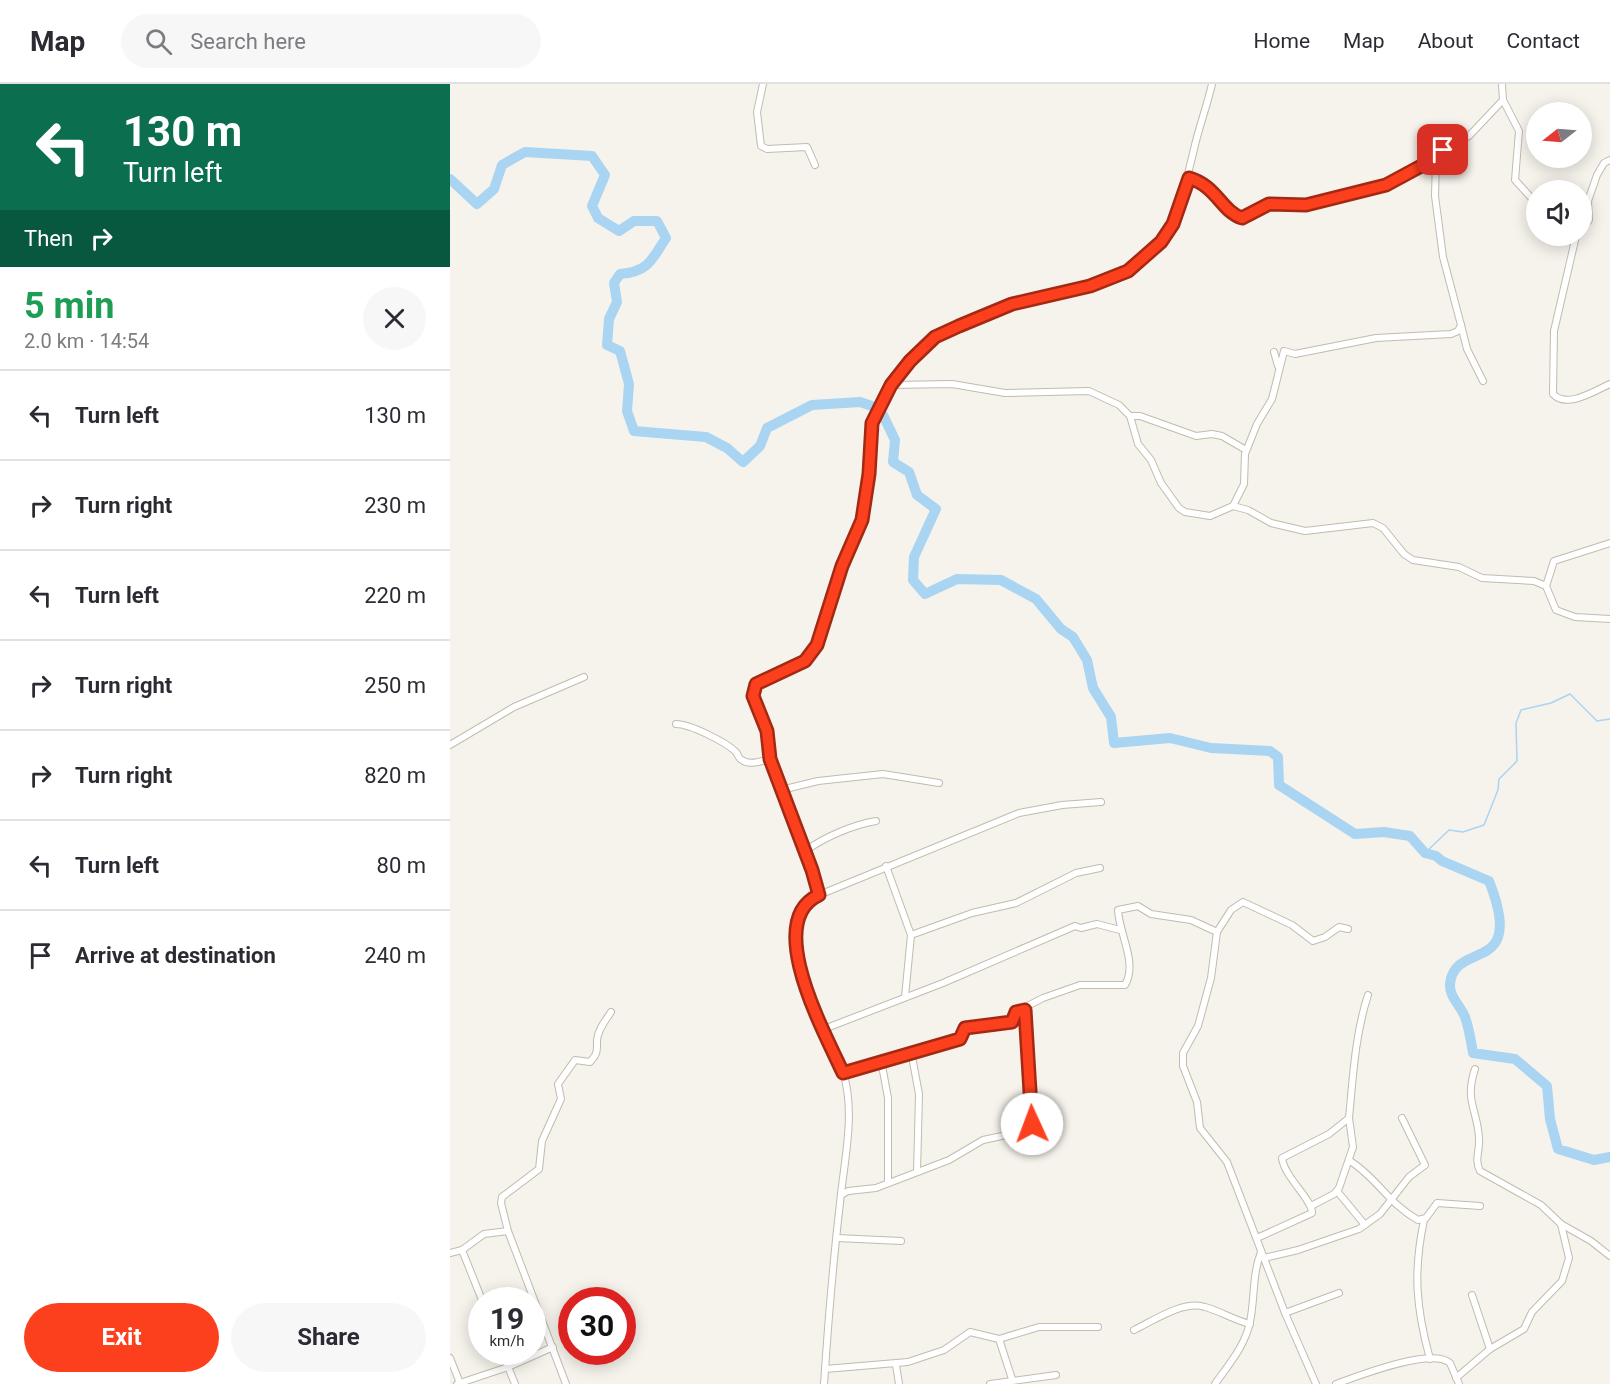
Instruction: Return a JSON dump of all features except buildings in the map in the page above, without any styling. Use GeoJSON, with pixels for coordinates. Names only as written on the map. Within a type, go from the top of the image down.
{"type":"FeatureCollection","features":[{"type":"Feature","properties":{"kind":"street"},"geometry":{"type":"LineString","coordinates":[[763,84],[758,112],[761,146],[767,149],[807,147],[815,165]]}},
{"type":"Feature","properties":{"kind":"street"},"geometry":{"type":"LineString","coordinates":[[819,895],[770,759],[767,731],[752,693],[756,684],[805,661],[817,645],[842,566],[862,520],[874,418],[891,385],[910,361],[935,337],[1012,304],[1090,286],[1128,271],[1161,242],[1173,224],[1189,178],[1194,148],[1212,84]]}},
{"type":"Feature","properties":{"kind":"street"},"geometry":{"type":"LineString","coordinates":[[1502,84],[1503,100],[1519,131],[1515,180],[1526,192]]}},
{"type":"Feature","properties":{"kind":"street"},"geometry":{"type":"LineString","coordinates":[[1189,178],[1208,186],[1233,213],[1242,218],[1269,204],[1306,205],[1386,185],[1436,158],[1443,150],[1469,136],[1503,100]]}},
{"type":"Feature","properties":{"kind":"street"},"geometry":{"type":"LineString","coordinates":[[1436,158],[1435,196],[1443,257],[1467,349],[1483,381]]}},
{"type":"Feature","properties":{"kind":"street"},"geometry":{"type":"LineString","coordinates":[[1592,191],[1604,163],[1610,160]]}},
{"type":"Feature","properties":{"kind":"street"},"geometry":{"type":"LineString","coordinates":[[1574,246],[1554,331],[1553,393],[1562,400],[1570,401],[1610,384]]}},
{"type":"Feature","properties":{"kind":"street"},"geometry":{"type":"LineString","coordinates":[[1233,506],[1244,484],[1246,450],[1257,424],[1272,399],[1278,366],[1284,351],[1295,354],[1307,353],[1376,338],[1451,334],[1458,331],[1461,325]]}},
{"type":"Feature","properties":{"kind":"street"},"geometry":{"type":"LineString","coordinates":[[1274,352],[1278,366]]}},
{"type":"Feature","properties":{"kind":"street"},"geometry":{"type":"LineString","coordinates":[[891,385],[952,384],[1005,393],[1089,391],[1119,405],[1130,416],[1138,444],[1151,460],[1161,483],[1179,508],[1210,516],[1233,506],[1248,510],[1271,523],[1305,531],[1373,524],[1383,528],[1404,554],[1413,560],[1459,567],[1482,578],[1534,581],[1546,586]]}},
{"type":"Feature","properties":{"kind":"street"},"geometry":{"type":"LineString","coordinates":[[1130,416],[1140,416],[1196,436],[1212,434],[1222,436],[1246,450]]}},
{"type":"Feature","properties":{"kind":"street"},"geometry":{"type":"LineString","coordinates":[[1610,543],[1554,561],[1546,586],[1549,599],[1556,610],[1575,617],[1610,619]]}},
{"type":"Feature","properties":{"kind":"street"},"geometry":{"type":"LineString","coordinates":[[450,745],[514,707],[584,677]]}},
{"type":"Feature","properties":{"kind":"street"},"geometry":{"type":"LineString","coordinates":[[676,724],[696,728],[723,742],[742,760],[750,763],[770,759]]}},
{"type":"Feature","properties":{"kind":"street"},"geometry":{"type":"LineString","coordinates":[[782,790],[818,781],[883,774],[939,783]]}},
{"type":"Feature","properties":{"kind":"street"},"geometry":{"type":"LineString","coordinates":[[824,1384],[846,1160],[848,1107],[843,1073],[802,977],[796,933],[799,916],[809,901],[819,895],[1019,813],[1062,805],[1101,802]]}},
{"type":"Feature","properties":{"kind":"street"},"geometry":{"type":"LineString","coordinates":[[805,851],[818,842],[862,824],[876,821]]}},
{"type":"Feature","properties":{"kind":"street"},"geometry":{"type":"LineString","coordinates":[[886,867],[911,935],[904,997]]}},
{"type":"Feature","properties":{"kind":"street"},"geometry":{"type":"LineString","coordinates":[[911,935],[972,913],[1016,903],[1076,873],[1100,868]]}},
{"type":"Feature","properties":{"kind":"street"},"geometry":{"type":"LineString","coordinates":[[1316,1384],[1285,1313],[1225,1158],[1200,1128],[1197,1102],[1183,1066],[1183,1053],[1198,1026],[1210,978],[1217,932],[1235,905],[1243,902],[1292,925],[1313,940],[1325,937],[1339,927],[1348,929]]}},
{"type":"Feature","properties":{"kind":"street"},"geometry":{"type":"LineString","coordinates":[[843,1073],[911,1051],[960,1039],[965,1028],[1012,1022],[1016,1012],[1025,1010],[1043,998],[1080,985],[1125,985],[1130,967],[1120,930],[1119,909],[1135,906],[1151,914],[1191,920],[1217,932]]}},
{"type":"Feature","properties":{"kind":"street"},"geometry":{"type":"LineString","coordinates":[[824,1029],[1075,926],[1081,928],[1096,924],[1120,930]]}},
{"type":"Feature","properties":{"kind":"street"},"geometry":{"type":"LineString","coordinates":[[1311,1206],[1337,1191],[1350,1161],[1353,1141],[1349,1119],[1354,1055],[1361,1030],[1363,1006],[1368,995]]}},
{"type":"Feature","properties":{"kind":"street"},"geometry":{"type":"LineString","coordinates":[[841,1196],[848,1191],[888,1184],[949,1160],[983,1140],[1030,1130],[1033,1114],[1025,1010]]}},
{"type":"Feature","properties":{"kind":"street"},"geometry":{"type":"LineString","coordinates":[[566,1384],[508,1231],[501,1203],[502,1197],[539,1169],[542,1141],[561,1100],[558,1084],[575,1060],[590,1062],[597,1054],[599,1048],[597,1039],[604,1020],[611,1012]]}},
{"type":"Feature","properties":{"kind":"street"},"geometry":{"type":"LineString","coordinates":[[911,1051],[919,1094],[917,1172]]}},
{"type":"Feature","properties":{"kind":"street"},"geometry":{"type":"LineString","coordinates":[[881,1060],[888,1098],[888,1184]]}},
{"type":"Feature","properties":{"kind":"street"},"geometry":{"type":"LineString","coordinates":[[1474,1069],[1469,1094],[1479,1132],[1476,1160],[1480,1171],[1541,1205],[1561,1224],[1592,1241],[1610,1256]]}},
{"type":"Feature","properties":{"kind":"street"},"geometry":{"type":"LineString","coordinates":[[1263,1254],[1318,1244],[1365,1226],[1391,1202],[1409,1177],[1425,1163],[1402,1118]]}},
{"type":"Feature","properties":{"kind":"street"},"geometry":{"type":"LineString","coordinates":[[1257,1238],[1310,1216],[1311,1206],[1296,1187],[1282,1158],[1329,1134],[1349,1119]]}},
{"type":"Feature","properties":{"kind":"street"},"geometry":{"type":"LineString","coordinates":[[1350,1161],[1371,1178],[1391,1202],[1412,1216],[1424,1220]]}},
{"type":"Feature","properties":{"kind":"street"},"geometry":{"type":"LineString","coordinates":[[1337,1191],[1365,1226]]}},
{"type":"Feature","properties":{"kind":"street"},"geometry":{"type":"LineString","coordinates":[[1430,1359],[1418,1311],[1415,1276],[1424,1220],[1437,1203],[1480,1206]]}},
{"type":"Feature","properties":{"kind":"street"},"geometry":{"type":"LineString","coordinates":[[1336,1384],[1381,1369],[1430,1359],[1447,1360],[1458,1381],[1490,1349],[1524,1329],[1532,1312],[1562,1281],[1569,1258],[1561,1224]]}},
{"type":"Feature","properties":{"kind":"street"},"geometry":{"type":"LineString","coordinates":[[450,1253],[462,1250],[484,1234],[508,1231]]}},
{"type":"Feature","properties":{"kind":"street"},"geometry":{"type":"LineString","coordinates":[[837,1238],[901,1241]]}},
{"type":"Feature","properties":{"kind":"street"},"geometry":{"type":"LineString","coordinates":[[462,1250],[477,1287]]}},
{"type":"Feature","properties":{"kind":"street"},"geometry":{"type":"LineString","coordinates":[[1215,1384],[1242,1345],[1250,1324],[1254,1273],[1263,1254]]}},
{"type":"Feature","properties":{"kind":"street"},"geometry":{"type":"LineString","coordinates":[[1285,1313],[1339,1293]]}},
{"type":"Feature","properties":{"kind":"street"},"geometry":{"type":"LineString","coordinates":[[1472,1295],[1490,1349]]}},
{"type":"Feature","properties":{"kind":"street"},"geometry":{"type":"LineString","coordinates":[[1134,1330],[1166,1314],[1194,1306],[1205,1307],[1250,1324]]}},
{"type":"Feature","properties":{"kind":"street"},"geometry":{"type":"LineString","coordinates":[[825,1369],[896,1365],[939,1352],[970,1332],[999,1339],[1039,1327],[1098,1327]]}},
{"type":"Feature","properties":{"kind":"street"},"geometry":{"type":"LineString","coordinates":[[999,1339],[1012,1379]]}},
{"type":"Feature","properties":{"kind":"street"},"geometry":{"type":"LineString","coordinates":[[450,1358],[458,1383],[508,1366],[553,1347]]}},
{"type":"Feature","properties":{"kind":"street"},"geometry":{"type":"LineString","coordinates":[[896,1365],[899,1384]]}},
{"type":"Feature","properties":{"kind":"street"},"geometry":{"type":"LineString","coordinates":[[508,1366],[515,1384]]}},
{"type":"Feature","properties":{"kind":"street"},"geometry":{"type":"LineString","coordinates":[[990,1384],[1012,1379],[1056,1375]]}},
{"type":"Feature","properties":{"kind":"waterway"},"geometry":{"type":"LineString","coordinates":[[450,179],[477,204],[494,189],[502,165],[525,152],[592,156],[605,175],[592,206],[598,218],[619,231],[634,221],[657,221],[666,238],[644,267],[630,273],[620,274],[614,283],[617,302],[609,319],[607,345],[620,351],[629,384],[627,411],[634,431],[706,437],[727,448],[743,462],[760,446],[767,428],[812,405],[860,402],[872,406],[883,415],[895,440],[893,462],[909,472],[917,495],[936,509],[914,557],[913,580],[925,594],[957,579],[1001,580],[1036,599],[1061,629],[1073,637],[1087,660],[1093,688],[1111,717],[1114,743],[1170,738],[1211,748],[1270,751],[1278,757],[1279,785],[1355,834],[1384,832],[1410,836],[1425,853],[1489,881],[1498,911],[1500,931],[1494,944],[1485,952],[1463,962],[1454,971],[1450,984],[1451,993],[1466,1021],[1473,1053],[1515,1059],[1547,1086],[1550,1119],[1558,1149],[1594,1160],[1610,1157]]}},
{"type":"Feature","properties":{"kind":"waterway"},"geometry":{"type":"LineString","coordinates":[[1425,853],[1449,830],[1463,832],[1484,825],[1498,790],[1499,779],[1517,761],[1516,723],[1521,710],[1551,703],[1570,694],[1597,721],[1610,719]]}},
{"type":"Feature","properties":{"kind":"route"},"geometry":{"type":"LineString","coordinates":[[1032,1124],[1028,1025],[1025,1010],[1016,1012],[1012,1022],[965,1028],[960,1039],[911,1051],[843,1073],[798,965],[796,933],[799,916],[809,901],[819,895],[812,870],[787,810],[770,759],[767,731],[752,693],[756,684],[779,671],[805,661],[817,645],[842,566],[862,520],[869,474],[868,460],[872,423],[891,385],[910,361],[935,337],[1012,304],[1090,286],[1128,271],[1161,242],[1173,224],[1189,178],[1208,186],[1233,213],[1242,218],[1269,204],[1306,205],[1386,185],[1436,158],[1443,150]]}}]}
